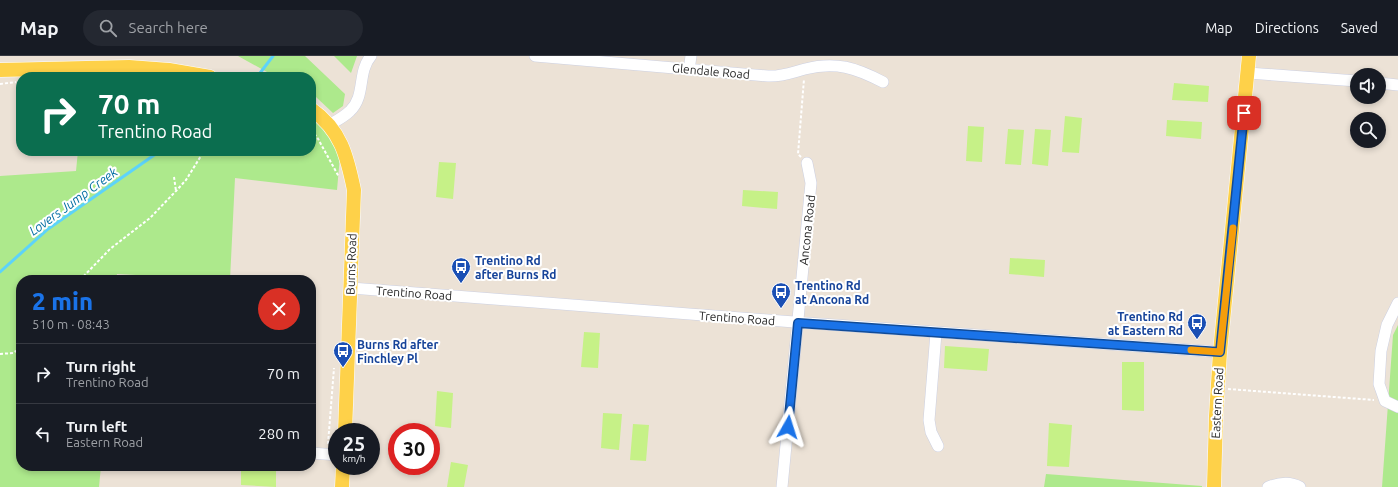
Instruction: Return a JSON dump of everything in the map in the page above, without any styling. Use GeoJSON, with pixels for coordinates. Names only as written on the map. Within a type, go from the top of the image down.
{"type":"FeatureCollection","features":[{"type":"Feature","properties":{"kind":"main road","name":"Eastern Road"},"geometry":{"type":"LineString","coordinates":[[1216,484],[1217,388],[1249,56]]}},
{"type":"Feature","properties":{"kind":"main road"},"geometry":{"type":"LineString","coordinates":[[0,70],[129,66],[181,72]]}},
{"type":"Feature","properties":{"kind":"main road","name":"Burns Road"},"geometry":{"type":"LineString","coordinates":[[316,114],[329,125],[339,139],[346,155],[354,190],[345,423]]}},
{"type":"Feature","properties":{"kind":"main road"},"geometry":{"type":"LineString","coordinates":[[342,487],[343,475]]}},
{"type":"Feature","properties":{"kind":"street"},"geometry":{"type":"LineString","coordinates":[[329,125],[348,113],[358,100],[363,68],[371,56]]}},
{"type":"Feature","properties":{"kind":"street","name":"Glendale Road"},"geometry":{"type":"LineString","coordinates":[[535,56],[775,76],[825,65],[848,67],[859,70],[884,82]]}},
{"type":"Feature","properties":{"kind":"street"},"geometry":{"type":"LineString","coordinates":[[690,70],[691,56]]}},
{"type":"Feature","properties":{"kind":"street"},"geometry":{"type":"LineString","coordinates":[[1248,73],[1350,80]]}},
{"type":"Feature","properties":{"kind":"street"},"geometry":{"type":"LineString","coordinates":[[1386,83],[1398,84]]}},
{"type":"Feature","properties":{"kind":"street","name":"Ancona Road"},"geometry":{"type":"LineString","coordinates":[[782,487],[812,183],[807,163]]}},
{"type":"Feature","properties":{"kind":"street","name":"Trentino Road"},"geometry":{"type":"LineString","coordinates":[[351,288],[798,323],[1220,352]]}},
{"type":"Feature","properties":{"kind":"street"},"geometry":{"type":"LineString","coordinates":[[1395,406],[1385,401],[1379,384],[1381,351],[1386,325],[1398,303]]}},
{"type":"Feature","properties":{"kind":"street"},"geometry":{"type":"LineString","coordinates":[[936,333],[929,420],[931,432],[938,446]]}},
{"type":"Feature","properties":{"kind":"street"},"geometry":{"type":"LineString","coordinates":[[316,453],[328,454]]}},
{"type":"Feature","properties":{"kind":"street"},"geometry":{"type":"LineString","coordinates":[[1268,487],[1283,482],[1300,487]]}},
{"type":"Feature","properties":{"kind":"path"},"geometry":{"type":"LineString","coordinates":[[805,69],[798,154],[807,163]]}},
{"type":"Feature","properties":{"kind":"path"},"geometry":{"type":"LineString","coordinates":[[0,84],[16,82]]}},
{"type":"Feature","properties":{"kind":"path"},"geometry":{"type":"LineString","coordinates":[[316,136],[340,180]]}},
{"type":"Feature","properties":{"kind":"path"},"geometry":{"type":"LineString","coordinates":[[85,275],[110,249],[150,218],[186,180],[201,156]]}},
{"type":"Feature","properties":{"kind":"path"},"geometry":{"type":"LineString","coordinates":[[174,177],[176,191]]}},
{"type":"Feature","properties":{"kind":"path"},"geometry":{"type":"LineString","coordinates":[[0,354],[13,353],[16,351]]}},
{"type":"Feature","properties":{"kind":"path"},"geometry":{"type":"LineString","coordinates":[[330,423],[335,365]]}},
{"type":"Feature","properties":{"kind":"path"},"geometry":{"type":"LineString","coordinates":[[1217,388],[1370,400]]}},
{"type":"Feature","properties":{"kind":"green space"},"geometry":{"type":"Polygon","coordinates":[[[238,56],[305,56],[345,94],[343,106],[333,113],[316,97],[316,72],[267,72],[238,56]]]}},
{"type":"Feature","properties":{"kind":"green space"},"geometry":{"type":"Polygon","coordinates":[[[334,56],[357,56],[351,73],[334,56]]]}},
{"type":"Feature","properties":{"kind":"green space"},"geometry":{"type":"Polygon","coordinates":[[[1174,83],[1209,86],[1208,102],[1172,100],[1174,83]]]}},
{"type":"Feature","properties":{"kind":"green space"},"geometry":{"type":"Polygon","coordinates":[[[1065,116],[1082,118],[1079,153],[1062,152],[1065,116]]]}},
{"type":"Feature","properties":{"kind":"green space"},"geometry":{"type":"Polygon","coordinates":[[[1167,120],[1202,122],[1201,139],[1166,136],[1167,120]]]}},
{"type":"Feature","properties":{"kind":"green space"},"geometry":{"type":"Polygon","coordinates":[[[316,122],[331,132],[340,156],[337,190],[235,178],[230,275],[16,275],[16,471],[101,471],[99,487],[0,487],[0,176],[76,171],[78,156],[316,156],[316,122]]]}},
{"type":"Feature","properties":{"kind":"green space"},"geometry":{"type":"Polygon","coordinates":[[[968,126],[984,127],[982,162],[966,161],[968,126]]]}},
{"type":"Feature","properties":{"kind":"green space"},"geometry":{"type":"Polygon","coordinates":[[[1008,129],[1024,130],[1021,165],[1005,164],[1008,129]]]}},
{"type":"Feature","properties":{"kind":"green space"},"geometry":{"type":"Polygon","coordinates":[[[1035,129],[1051,130],[1048,166],[1032,164],[1035,129]]]}},
{"type":"Feature","properties":{"kind":"green space"},"geometry":{"type":"Polygon","coordinates":[[[439,162],[456,163],[453,199],[436,197],[439,162]]]}},
{"type":"Feature","properties":{"kind":"green space"},"geometry":{"type":"Polygon","coordinates":[[[743,190],[778,192],[777,209],[742,206],[743,190]]]}},
{"type":"Feature","properties":{"kind":"green space"},"geometry":{"type":"Polygon","coordinates":[[[1010,258],[1045,260],[1044,277],[1009,274],[1010,258]]]}},
{"type":"Feature","properties":{"kind":"green space"},"geometry":{"type":"Polygon","coordinates":[[[1398,325],[1398,487],[1382,487],[1393,335],[1398,325]]]}},
{"type":"Feature","properties":{"kind":"green space"},"geometry":{"type":"Polygon","coordinates":[[[584,332],[600,333],[598,368],[581,367],[584,332]]]}},
{"type":"Feature","properties":{"kind":"green space"},"geometry":{"type":"Polygon","coordinates":[[[945,346],[989,349],[987,371],[944,368],[945,346]]]}},
{"type":"Feature","properties":{"kind":"green space"},"geometry":{"type":"Polygon","coordinates":[[[1122,362],[1144,362],[1144,411],[1122,410],[1122,362]]]}},
{"type":"Feature","properties":{"kind":"green space"},"geometry":{"type":"Polygon","coordinates":[[[437,391],[453,393],[451,428],[440,427],[440,423],[435,423],[437,391]]]}},
{"type":"Feature","properties":{"kind":"green space"},"geometry":{"type":"Polygon","coordinates":[[[603,413],[622,414],[619,450],[601,448],[603,413]]]}},
{"type":"Feature","properties":{"kind":"green space"},"geometry":{"type":"Polygon","coordinates":[[[1049,423],[1072,425],[1069,467],[1047,466],[1049,423]]]}},
{"type":"Feature","properties":{"kind":"green space"},"geometry":{"type":"Polygon","coordinates":[[[633,424],[649,425],[646,461],[630,460],[633,424]]]}},
{"type":"Feature","properties":{"kind":"green space"},"geometry":{"type":"Polygon","coordinates":[[[451,462],[468,465],[464,487],[447,487],[451,462]]]}},
{"type":"Feature","properties":{"kind":"green space"},"geometry":{"type":"Polygon","coordinates":[[[241,471],[276,471],[276,487],[241,485],[241,471]]]}},
{"type":"Feature","properties":{"kind":"green space"},"geometry":{"type":"Polygon","coordinates":[[[1046,474],[1202,486],[1202,487],[1044,487],[1046,474]]]}},
{"type":"Feature","properties":{"kind":"waterway","name":"Lovers Jump Creek"},"geometry":{"type":"LineString","coordinates":[[261,72],[273,56]]}},
{"type":"Feature","properties":{"kind":"waterway","name":"Lovers Jump Creek"},"geometry":{"type":"LineString","coordinates":[[0,272],[48,229],[153,156]]}},
{"type":"Feature","properties":{"kind":"slow traffic"},"geometry":{"type":"LineString","coordinates":[[1191,350],[1220,352],[1233,228]]}},
{"type":"Feature","properties":{"kind":"place","name":"Trentino Rd after Burns Rd"},"geometry":{"type":"Point","coordinates":[461,284]}},
{"type":"Feature","properties":{"kind":"place","name":"Trentino Rd at Ancona Rd"},"geometry":{"type":"Point","coordinates":[781,309]}},
{"type":"Feature","properties":{"kind":"place","name":"Trentino Rd at Eastern Rd"},"geometry":{"type":"Point","coordinates":[1197,340]}},
{"type":"Feature","properties":{"kind":"place","name":"Burns Rd after Finchley Pl"},"geometry":{"type":"Point","coordinates":[343,368]}},
{"type":"Feature","properties":{"kind":"route"},"geometry":{"type":"LineString","coordinates":[[788,427],[798,323],[1220,352],[1244,113]]}}]}
